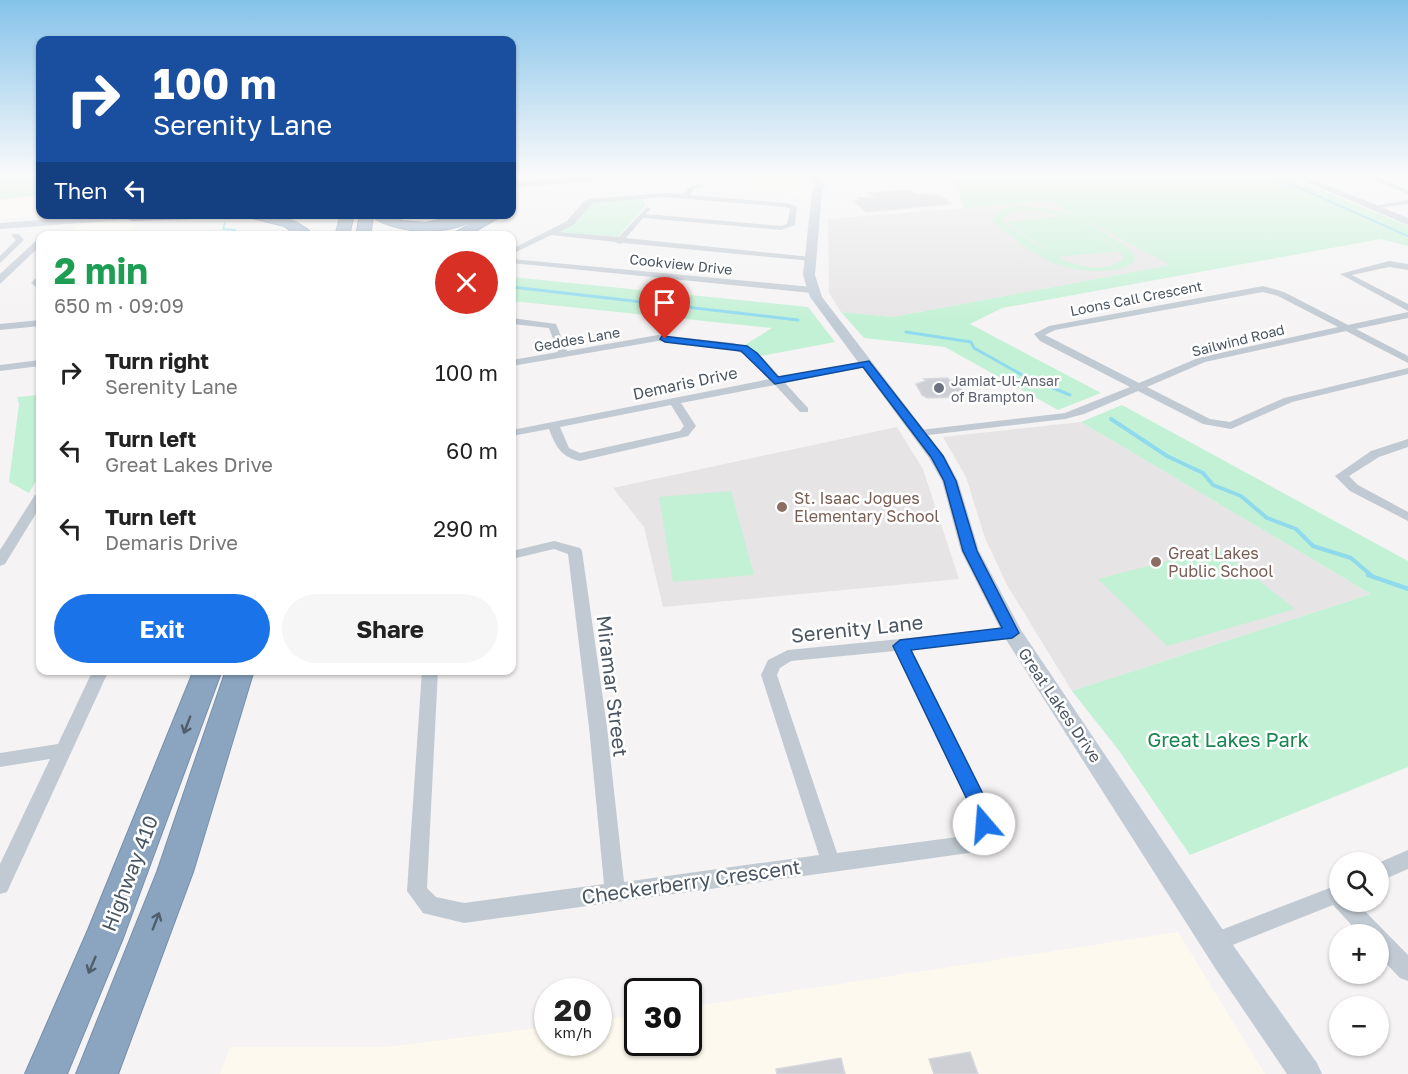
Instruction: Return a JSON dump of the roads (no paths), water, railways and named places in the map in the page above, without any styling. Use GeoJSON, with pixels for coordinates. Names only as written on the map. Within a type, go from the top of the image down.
{"type":"FeatureCollection","features":[{"type":"Feature","properties":{"kind":"highway"},"geometry":{"type":"LineString","coordinates":[[405,224],[422,226],[435,224]]}},
{"type":"Feature","properties":{"kind":"highway"},"geometry":{"type":"LineString","coordinates":[[466,231],[479,224]]}},
{"type":"Feature","properties":{"kind":"highway","name":"Highway 410"},"geometry":{"type":"LineString","coordinates":[[46,1074],[104,938],[206,675]]}},
{"type":"Feature","properties":{"kind":"highway"},"geometry":{"type":"LineString","coordinates":[[97,1074],[175,872],[238,675]]}},
{"type":"Feature","properties":{"kind":"street"},"geometry":{"type":"LineString","coordinates":[[36,224],[45,225],[46,231]]}},
{"type":"Feature","properties":{"kind":"street"},"geometry":{"type":"LineString","coordinates":[[516,250],[568,224]]}},
{"type":"Feature","properties":{"kind":"street"},"geometry":{"type":"LineString","coordinates":[[619,242],[634,224]]}},
{"type":"Feature","properties":{"kind":"street"},"geometry":{"type":"LineString","coordinates":[[736,224],[782,228],[791,224]]}},
{"type":"Feature","properties":{"kind":"street"},"geometry":{"type":"LineString","coordinates":[[813,290],[809,275],[814,224]]}},
{"type":"Feature","properties":{"kind":"street"},"geometry":{"type":"LineString","coordinates":[[550,233],[619,242],[811,259]]}},
{"type":"Feature","properties":{"kind":"street"},"geometry":{"type":"LineString","coordinates":[[0,261],[20,240],[16,236]]}},
{"type":"Feature","properties":{"kind":"street"},"geometry":{"type":"LineString","coordinates":[[0,281],[36,244]]}},
{"type":"Feature","properties":{"kind":"street"},"geometry":{"type":"LineString","coordinates":[[0,293],[6,291],[36,260]]}},
{"type":"Feature","properties":{"kind":"street","name":"Cookview Drive"},"geometry":{"type":"LineString","coordinates":[[516,261],[813,290]]}},
{"type":"Feature","properties":{"kind":"street"},"geometry":{"type":"LineString","coordinates":[[1408,267],[1385,264],[1344,274],[1408,308]]}},
{"type":"Feature","properties":{"kind":"street","name":"Loons Call Crescent"},"geometry":{"type":"LineString","coordinates":[[1141,386],[1043,339],[1040,331],[1260,289],[1281,294],[1344,329]]}},
{"type":"Feature","properties":{"kind":"street","name":"Great Lakes Drive"},"geometry":{"type":"LineString","coordinates":[[813,290],[865,364],[945,469],[970,551],[1012,633],[1215,942],[1306,1074]]}},
{"type":"Feature","properties":{"kind":"street","name":"Sailwind Road"},"geometry":{"type":"LineString","coordinates":[[920,434],[1065,416],[1202,360],[1408,315]]}},
{"type":"Feature","properties":{"kind":"street"},"geometry":{"type":"LineString","coordinates":[[516,321],[553,326],[564,355]]}},
{"type":"Feature","properties":{"kind":"street"},"geometry":{"type":"LineString","coordinates":[[0,327],[36,323]]}},
{"type":"Feature","properties":{"kind":"street"},"geometry":{"type":"LineString","coordinates":[[1344,329],[1408,360]]}},
{"type":"Feature","properties":{"kind":"street","name":"Geddes Lane"},"geometry":{"type":"LineString","coordinates":[[516,362],[658,338],[734,346],[750,352],[804,410]]}},
{"type":"Feature","properties":{"kind":"street"},"geometry":{"type":"LineString","coordinates":[[0,368],[36,364]]}},
{"type":"Feature","properties":{"kind":"street","name":"Demaris Drive"},"geometry":{"type":"LineString","coordinates":[[516,432],[865,364]]}},
{"type":"Feature","properties":{"kind":"street"},"geometry":{"type":"LineString","coordinates":[[1141,386],[1207,422],[1227,427],[1288,400],[1408,371]]}},
{"type":"Feature","properties":{"kind":"street"},"geometry":{"type":"LineString","coordinates":[[554,426],[566,453],[575,457],[585,456],[684,434],[690,426],[675,402]]}},
{"type":"Feature","properties":{"kind":"street"},"geometry":{"type":"LineString","coordinates":[[1408,443],[1375,454],[1341,476],[1354,488],[1408,517]]}},
{"type":"Feature","properties":{"kind":"street"},"geometry":{"type":"LineString","coordinates":[[0,561],[36,504]]}},
{"type":"Feature","properties":{"kind":"street","name":"Miramar Street"},"geometry":{"type":"LineString","coordinates":[[516,554],[554,545],[575,551],[598,727],[615,891]]}},
{"type":"Feature","properties":{"kind":"street","name":"Serenity Lane"},"geometry":{"type":"LineString","coordinates":[[831,863],[770,675],[774,664],[788,656],[1012,633]]}},
{"type":"Feature","properties":{"kind":"street","name":"Checkerberry Crescent"},"geometry":{"type":"LineString","coordinates":[[430,675],[417,891],[430,906],[464,913],[969,844],[980,836],[984,824],[983,812],[900,646]]}},
{"type":"Feature","properties":{"kind":"street"},"geometry":{"type":"LineString","coordinates":[[0,885],[99,675]]}},
{"type":"Feature","properties":{"kind":"street"},"geometry":{"type":"LineString","coordinates":[[0,760],[63,750]]}},
{"type":"Feature","properties":{"kind":"street"},"geometry":{"type":"LineString","coordinates":[[1389,868],[1408,859]]}},
{"type":"Feature","properties":{"kind":"street"},"geometry":{"type":"LineString","coordinates":[[1215,942],[1329,901]]}},
{"type":"Feature","properties":{"kind":"street"},"geometry":{"type":"LineString","coordinates":[[1353,912],[1365,924]]}},
{"type":"Feature","properties":{"kind":"street"},"geometry":{"type":"LineString","coordinates":[[1389,950],[1408,970]]}},
{"type":"Feature","properties":{"kind":"waterway"},"geometry":{"type":"LineString","coordinates":[[225,224],[223,229],[235,231]]}},
{"type":"Feature","properties":{"kind":"waterway"},"geometry":{"type":"LineString","coordinates":[[1381,224],[1408,236]]}},
{"type":"Feature","properties":{"kind":"waterway"},"geometry":{"type":"LineString","coordinates":[[516,287],[798,320]]}},
{"type":"Feature","properties":{"kind":"waterway"},"geometry":{"type":"LineString","coordinates":[[906,332],[971,342],[974,348],[1024,376],[1070,395]]}},
{"type":"Feature","properties":{"kind":"waterway"},"geometry":{"type":"LineString","coordinates":[[1111,419],[1167,456],[1203,473],[1213,485],[1241,496],[1267,518],[1296,529],[1313,546],[1351,558],[1372,576]]}},
{"type":"Feature","properties":{"kind":"waterway"},"geometry":{"type":"LineString","coordinates":[[1368,575],[1408,589]]}},
{"type":"Feature","properties":{"kind":"place","name":"Jamiat-Ul-Ansar of Brampton"},"geometry":{"type":"Point","coordinates":[939,388]}},
{"type":"Feature","properties":{"kind":"place","name":"St. Isaac Jogues Elementary School"},"geometry":{"type":"Point","coordinates":[782,507]}},
{"type":"Feature","properties":{"kind":"place","name":"Great Lakes Public School"},"geometry":{"type":"Point","coordinates":[1156,562]}},
{"type":"Feature","properties":{"kind":"park label","name":"Great Lakes Park"},"geometry":{"type":"Point","coordinates":[1228,739]}}]}
